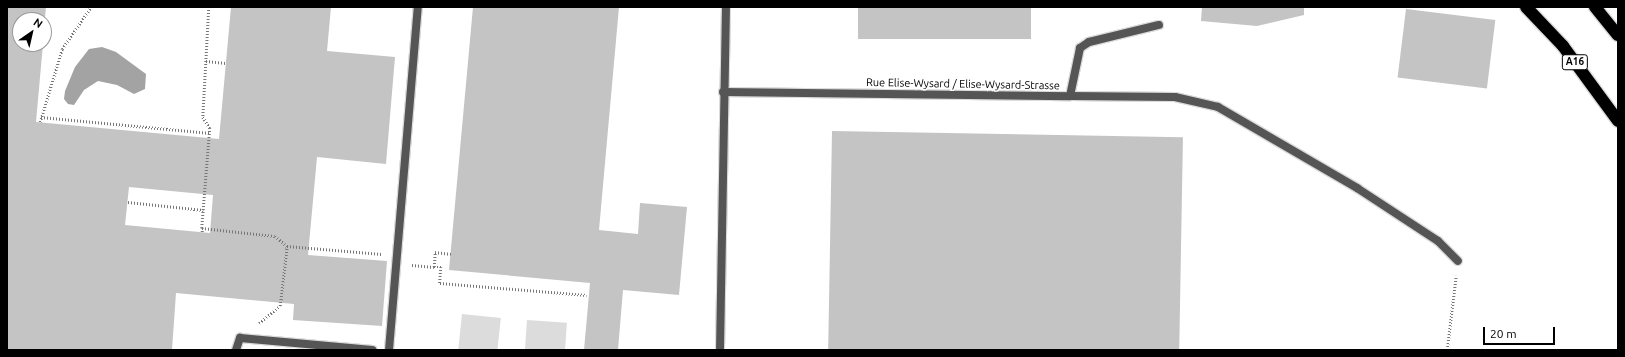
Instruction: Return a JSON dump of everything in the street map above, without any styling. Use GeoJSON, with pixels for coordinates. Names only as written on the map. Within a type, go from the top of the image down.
{"type":"FeatureCollection","features":[{"type":"Feature","properties":{"kind":"highway","name":"A16"},"geometry":{"type":"LineString","coordinates":[[1526,7],[1563,46],[1618,121]]}},
{"type":"Feature","properties":{"kind":"highway"},"geometry":{"type":"LineString","coordinates":[[1595,7],[1618,35]]}},
{"type":"Feature","properties":{"kind":"street"},"geometry":{"type":"LineString","coordinates":[[389,350],[399,259],[418,7]]}},
{"type":"Feature","properties":{"kind":"street"},"geometry":{"type":"LineString","coordinates":[[720,350],[723,92],[726,7]]}},
{"type":"Feature","properties":{"kind":"street","name":"Rue Elise-Wysard / Elise-Wysard-Strasse"},"geometry":{"type":"LineString","coordinates":[[723,92],[1070,96],[1080,48],[1089,42],[1159,25]]}},
{"type":"Feature","properties":{"kind":"street"},"geometry":{"type":"LineString","coordinates":[[1070,96],[1175,97],[1218,107],[1357,188],[1438,241],[1458,261]]}},
{"type":"Feature","properties":{"kind":"street"},"geometry":{"type":"LineString","coordinates":[[236,350],[240,338],[372,350]]}},
{"type":"Feature","properties":{"kind":"path"},"geometry":{"type":"LineString","coordinates":[[40,122],[62,49],[91,7]]}},
{"type":"Feature","properties":{"kind":"path"},"geometry":{"type":"LineString","coordinates":[[202,232],[210,133],[204,117],[209,7]]}},
{"type":"Feature","properties":{"kind":"path"},"geometry":{"type":"LineString","coordinates":[[206,61],[226,62]]}},
{"type":"Feature","properties":{"kind":"path"},"geometry":{"type":"LineString","coordinates":[[41,117],[210,133]]}},
{"type":"Feature","properties":{"kind":"path"},"geometry":{"type":"LineString","coordinates":[[128,202],[204,210]]}},
{"type":"Feature","properties":{"kind":"path"},"geometry":{"type":"LineString","coordinates":[[202,228],[275,236],[287,246],[399,259],[434,267],[441,267],[440,283],[588,295]]}},
{"type":"Feature","properties":{"kind":"path"},"geometry":{"type":"LineString","coordinates":[[240,338],[280,306],[287,246]]}},
{"type":"Feature","properties":{"kind":"path"},"geometry":{"type":"LineString","coordinates":[[434,267],[435,252],[450,254]]}},
{"type":"Feature","properties":{"kind":"path"},"geometry":{"type":"LineString","coordinates":[[1447,350],[1458,261]]}},
{"type":"Feature","properties":{"kind":"shaded area"},"geometry":{"type":"Polygon","coordinates":[[[102,47],[116,52],[146,74],[145,89],[134,94],[117,85],[98,81],[84,90],[74,105],[68,104],[64,99],[65,91],[75,67],[89,49],[102,47]]]}},
{"type":"Feature","properties":{"kind":"shaded area"},"geometry":{"type":"Polygon","coordinates":[[[462,314],[501,318],[497,350],[458,350],[462,314]]]}},
{"type":"Feature","properties":{"kind":"shaded area"},"geometry":{"type":"Polygon","coordinates":[[[527,320],[567,323],[565,350],[525,350],[527,320]]]}},
{"type":"Feature","properties":{"kind":"building"},"geometry":{"type":"Polygon","coordinates":[[[7,7],[46,7],[46,12],[12,12],[12,52],[42,52],[36,122],[219,139],[231,7],[331,7],[327,51],[395,57],[386,164],[317,157],[308,255],[387,261],[382,326],[293,320],[294,304],[176,293],[172,350],[7,350],[7,7]],[[129,187],[125,225],[210,233],[213,195],[129,187]]]}},
{"type":"Feature","properties":{"kind":"building"},"geometry":{"type":"Polygon","coordinates":[[[473,7],[619,7],[599,230],[638,234],[640,203],[687,207],[679,295],[623,290],[618,350],[584,350],[590,283],[449,270],[473,7]]]}},
{"type":"Feature","properties":{"kind":"building"},"geometry":{"type":"Polygon","coordinates":[[[858,7],[1031,7],[1031,39],[858,39],[858,7]]]}},
{"type":"Feature","properties":{"kind":"building"},"geometry":{"type":"Polygon","coordinates":[[[1202,7],[1304,7],[1304,15],[1257,26],[1201,21],[1202,7]]]}},
{"type":"Feature","properties":{"kind":"building"},"geometry":{"type":"Polygon","coordinates":[[[1406,9],[1495,20],[1487,88],[1398,77],[1406,9]]]}},
{"type":"Feature","properties":{"kind":"building"},"geometry":{"type":"Polygon","coordinates":[[[832,131],[1183,137],[1179,350],[828,350],[832,131]]]}}]}
